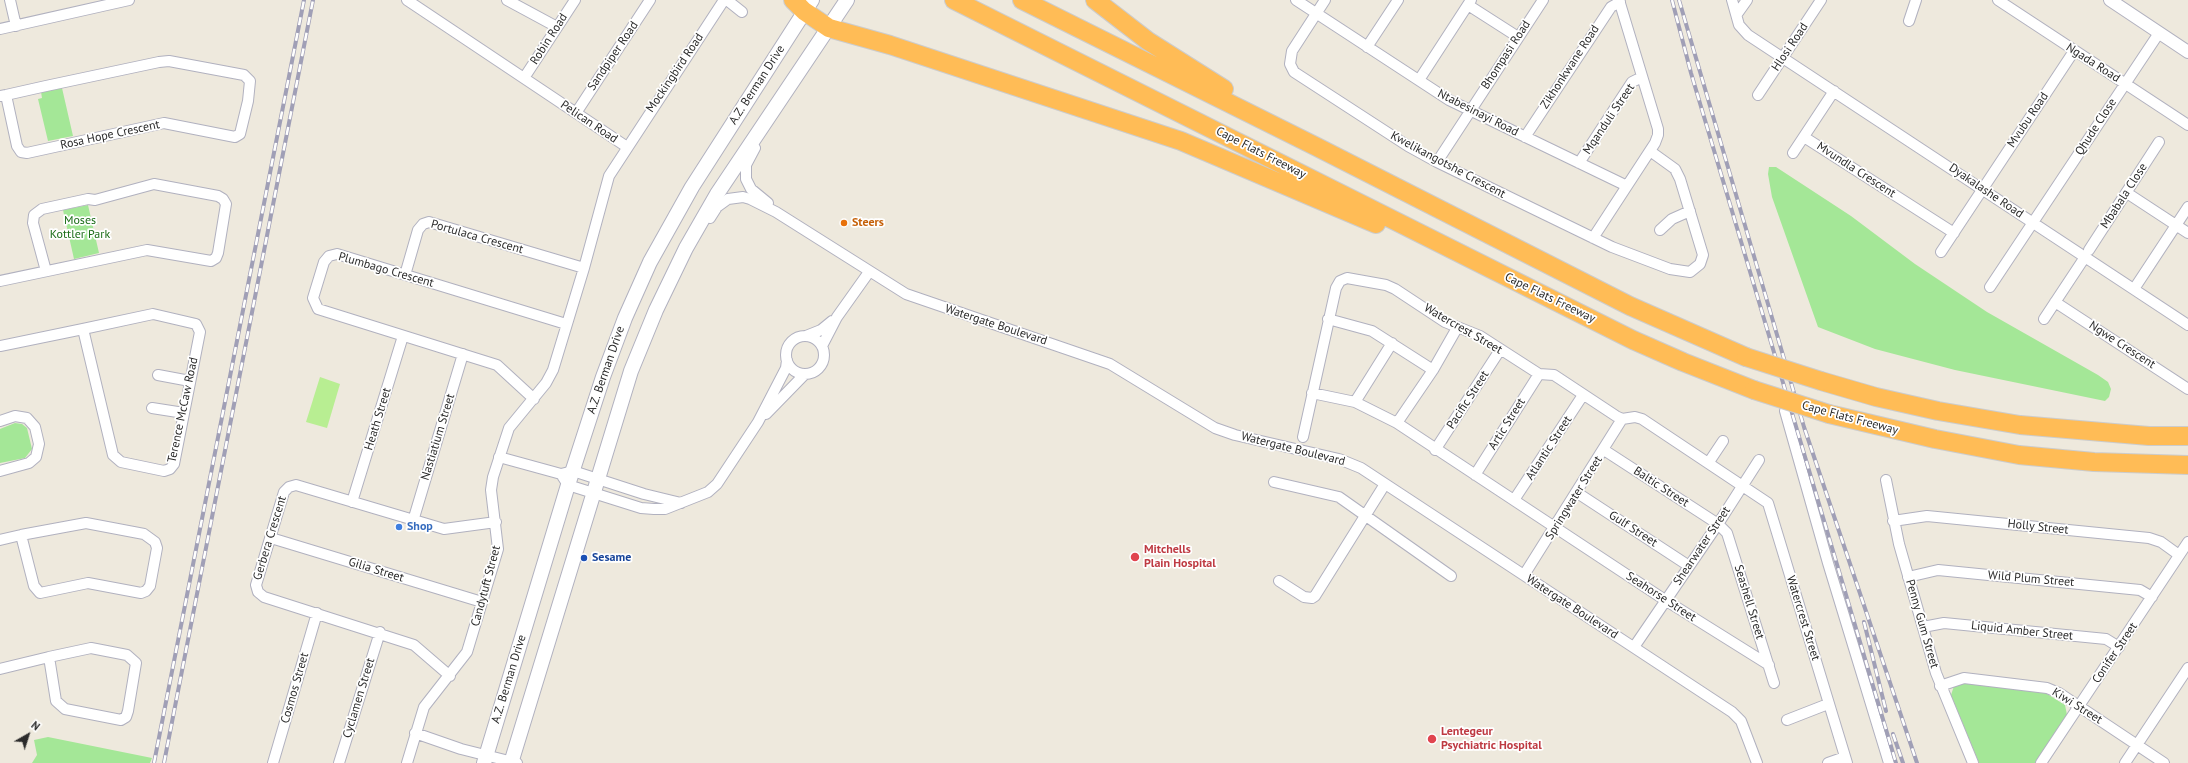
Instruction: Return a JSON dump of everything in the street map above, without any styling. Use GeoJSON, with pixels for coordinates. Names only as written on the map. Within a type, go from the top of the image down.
{"type":"FeatureCollection","features":[{"type":"Feature","properties":{"kind":"highway","name":"Cape Flats Freeway"},"geometry":{"type":"LineString","coordinates":[[954,0],[1676,359],[1754,390],[1829,414],[1935,439],[2019,455],[2116,463],[2188,465]]}},
{"type":"Feature","properties":{"kind":"highway"},"geometry":{"type":"LineString","coordinates":[[1022,0],[1317,147],[1630,306],[1746,357],[1876,397],[1938,411],[2020,425],[2149,436],[2188,436]]}},
{"type":"Feature","properties":{"kind":"highway"},"geometry":{"type":"LineString","coordinates":[[1095,0],[1153,45],[1217,85],[1295,129],[1317,147]]}},
{"type":"Feature","properties":{"kind":"highway"},"geometry":{"type":"LineString","coordinates":[[803,4],[829,28],[890,45],[1181,141],[1239,164],[1461,262],[1507,276]]}},
{"type":"Feature","properties":{"kind":"main road","name":"A.Z. Berman Drive"},"geometry":{"type":"LineString","coordinates":[[513,762],[598,480],[632,371],[646,332],[686,248],[717,194],[847,0]]}},
{"type":"Feature","properties":{"kind":"main road","name":"A.Z. Berman Drive"},"geometry":{"type":"LineString","coordinates":[[485,759],[567,477],[625,318],[650,262],[692,187],[803,4]]}},
{"type":"Feature","properties":{"kind":"street"},"geometry":{"type":"LineString","coordinates":[[10,0],[16,26]]}},
{"type":"Feature","properties":{"kind":"street"},"geometry":{"type":"LineString","coordinates":[[0,29],[129,0]]}},
{"type":"Feature","properties":{"kind":"street"},"geometry":{"type":"LineString","coordinates":[[407,0],[524,78]]}},
{"type":"Feature","properties":{"kind":"street"},"geometry":{"type":"LineString","coordinates":[[507,0],[557,27]]}},
{"type":"Feature","properties":{"kind":"street","name":"Robin Road"},"geometry":{"type":"LineString","coordinates":[[524,78],[575,0]]}},
{"type":"Feature","properties":{"kind":"street","name":"Sandpiper Road"},"geometry":{"type":"LineString","coordinates":[[576,113],[650,0]]}},
{"type":"Feature","properties":{"kind":"street","name":"Mockingbird Road"},"geometry":{"type":"LineString","coordinates":[[627,147],[726,0],[742,12]]}},
{"type":"Feature","properties":{"kind":"street","name":"Ntabesinayi Road"},"geometry":{"type":"LineString","coordinates":[[1296,0],[1367,47],[1469,111],[1627,186]]}},
{"type":"Feature","properties":{"kind":"street"},"geometry":{"type":"LineString","coordinates":[[1316,14],[1326,0]]}},
{"type":"Feature","properties":{"kind":"street"},"geometry":{"type":"LineString","coordinates":[[1367,47],[1398,0]]}},
{"type":"Feature","properties":{"kind":"street","name":"Bhompasi Road"},"geometry":{"type":"LineString","coordinates":[[1437,162],[1543,0]]}},
{"type":"Feature","properties":{"kind":"street","name":"Dyakalashe Road"},"geometry":{"type":"LineString","coordinates":[[1732,0],[1739,25],[1744,32],[2033,222],[2087,253],[2134,289],[2188,325]]}},
{"type":"Feature","properties":{"kind":"street"},"geometry":{"type":"LineString","coordinates":[[1736,14],[1747,0]]}},
{"type":"Feature","properties":{"kind":"street","name":"Hlosi Road"},"geometry":{"type":"LineString","coordinates":[[1758,95],[1821,0]]}},
{"type":"Feature","properties":{"kind":"street"},"geometry":{"type":"LineString","coordinates":[[1909,21],[1916,0]]}},
{"type":"Feature","properties":{"kind":"street","name":"Ngada Road"},"geometry":{"type":"LineString","coordinates":[[1998,0],[2188,125]]}},
{"type":"Feature","properties":{"kind":"street"},"geometry":{"type":"LineString","coordinates":[[2110,0],[2188,52]]}},
{"type":"Feature","properties":{"kind":"street"},"geometry":{"type":"LineString","coordinates":[[1593,238],[1657,140],[1658,129],[1619,1]]}},
{"type":"Feature","properties":{"kind":"street","name":"Zikhonkwane Road"},"geometry":{"type":"LineString","coordinates":[[1525,137],[1611,6],[1619,1]]}},
{"type":"Feature","properties":{"kind":"street"},"geometry":{"type":"LineString","coordinates":[[1419,80],[1470,2],[1518,37]]}},
{"type":"Feature","properties":{"kind":"street","name":"Kwelikangotshe Crescent"},"geometry":{"type":"LineString","coordinates":[[1316,14],[1292,51],[1289,58],[1292,69],[1408,146],[1437,162],[1593,238],[1670,269],[1690,272],[1700,264],[1703,255],[1690,211],[1675,170],[1650,151]]}},
{"type":"Feature","properties":{"kind":"street","name":"Qhude Close"},"geometry":{"type":"LineString","coordinates":[[1990,287],[2159,33]]}},
{"type":"Feature","properties":{"kind":"street","name":"Mvubu Road"},"geometry":{"type":"LineString","coordinates":[[1983,189],[2074,50]]}},
{"type":"Feature","properties":{"kind":"street","name":"Rosa Hope Crescent"},"geometry":{"type":"LineString","coordinates":[[169,61],[244,75],[250,81],[248,101],[240,134],[235,137],[164,123],[27,153],[22,152],[17,146],[3,95],[169,61]]}},
{"type":"Feature","properties":{"kind":"street","name":"Mqanduli Street"},"geometry":{"type":"LineString","coordinates":[[1579,163],[1632,82],[1642,77]]}},
{"type":"Feature","properties":{"kind":"street","name":"Pelican Road"},"geometry":{"type":"LineString","coordinates":[[524,78],[627,147],[609,176],[584,268]]}},
{"type":"Feature","properties":{"kind":"street","name":"Mvundla Crescent"},"geometry":{"type":"LineString","coordinates":[[1834,91],[1804,137],[1954,233]]}},
{"type":"Feature","properties":{"kind":"street","name":"Watergate Boulevard"},"geometry":{"type":"LineString","coordinates":[[776,212],[751,189],[746,178],[746,170],[748,159],[780,101]]}},
{"type":"Feature","properties":{"kind":"street"},"geometry":{"type":"LineString","coordinates":[[1793,153],[1804,137]]}},
{"type":"Feature","properties":{"kind":"street","name":"Mbabala Close"},"geometry":{"type":"LineString","coordinates":[[2087,253],[2159,142]]}},
{"type":"Feature","properties":{"kind":"street"},"geometry":{"type":"LineString","coordinates":[[0,281],[147,250],[211,261],[218,253],[226,204],[223,199],[218,196],[154,184],[95,200],[88,199],[42,209],[34,215],[33,223],[46,271]]}},
{"type":"Feature","properties":{"kind":"street"},"geometry":{"type":"LineString","coordinates":[[1941,252],[1983,189]]}},
{"type":"Feature","properties":{"kind":"street"},"geometry":{"type":"LineString","coordinates":[[2127,193],[2188,233]]}},
{"type":"Feature","properties":{"kind":"street","name":"Watergate Boulevard"},"geometry":{"type":"LineString","coordinates":[[686,248],[718,207],[728,199],[743,197],[776,212],[906,294],[1110,364],[1214,428],[1235,435],[1345,461],[1361,468],[1738,716],[1757,763]]}},
{"type":"Feature","properties":{"kind":"street"},"geometry":{"type":"LineString","coordinates":[[2134,289],[2188,207]]}},
{"type":"Feature","properties":{"kind":"street"},"geometry":{"type":"LineString","coordinates":[[1660,230],[1672,219],[1690,211]]}},
{"type":"Feature","properties":{"kind":"street","name":"Portulaca Crescent"},"geometry":{"type":"LineString","coordinates":[[405,275],[418,230],[423,224],[429,222],[584,268]]}},
{"type":"Feature","properties":{"kind":"street"},"geometry":{"type":"LineString","coordinates":[[2044,319],[2087,253]]}},
{"type":"Feature","properties":{"kind":"street","name":"Plumbago Crescent"},"geometry":{"type":"LineString","coordinates":[[534,398],[497,365],[318,309],[313,298],[324,262],[333,254],[566,324]]}},
{"type":"Feature","properties":{"kind":"street","name":"Candytuft Street"},"geometry":{"type":"LineString","coordinates":[[407,763],[424,706],[450,676],[467,652],[498,549],[492,484],[500,456],[509,428],[550,377],[584,268]]}},
{"type":"Feature","properties":{"kind":"street"},"geometry":{"type":"LineString","coordinates":[[822,346],[837,317],[869,272]]}},
{"type":"Feature","properties":{"kind":"street","name":"Watercrest Street"},"geometry":{"type":"LineString","coordinates":[[1303,437],[1328,319],[1338,284],[1344,278],[1386,285],[1395,289],[1457,328],[1470,331],[1539,374],[1554,375],[1622,419],[1635,417],[1642,419],[1764,499],[1770,508],[1846,760]]}},
{"type":"Feature","properties":{"kind":"street","name":"Ngwe Crescent"},"geometry":{"type":"LineString","coordinates":[[2055,302],[2188,389]]}},
{"type":"Feature","properties":{"kind":"street","name":"Terence McCaw Road"},"geometry":{"type":"LineString","coordinates":[[0,346],[153,314],[194,322],[200,332],[174,464],[170,469],[164,471],[116,460],[112,453],[83,329]]}},
{"type":"Feature","properties":{"kind":"street"},"geometry":{"type":"LineString","coordinates":[[567,477],[594,493],[641,508],[666,509],[708,492],[717,484],[758,422],[786,368],[786,354],[790,343],[795,339],[821,330],[837,317]]}},
{"type":"Feature","properties":{"kind":"street"},"geometry":{"type":"LineString","coordinates":[[1328,319],[1372,331],[1432,370]]}},
{"type":"Feature","properties":{"kind":"street"},"geometry":{"type":"LineString","coordinates":[[1397,423],[1432,370],[1457,328]]}},
{"type":"Feature","properties":{"kind":"street","name":"Heath Street"},"geometry":{"type":"LineString","coordinates":[[352,502],[403,336]]}},
{"type":"Feature","properties":{"kind":"street"},"geometry":{"type":"LineString","coordinates":[[758,422],[805,374],[812,372],[822,364],[824,358],[822,346],[818,341],[806,336]]}},
{"type":"Feature","properties":{"kind":"street"},"geometry":{"type":"LineString","coordinates":[[1355,402],[1392,343]]}},
{"type":"Feature","properties":{"kind":"street","name":"Pacific Street"},"geometry":{"type":"LineString","coordinates":[[1435,450],[1500,350]]}},
{"type":"Feature","properties":{"kind":"street","name":"Nastiatium Street"},"geometry":{"type":"LineString","coordinates":[[413,521],[463,354]]}},
{"type":"Feature","properties":{"kind":"street"},"geometry":{"type":"LineString","coordinates":[[787,360],[794,370],[805,374]]}},
{"type":"Feature","properties":{"kind":"street","name":"Artic Street"},"geometry":{"type":"LineString","coordinates":[[1475,475],[1539,374]]}},
{"type":"Feature","properties":{"kind":"street"},"geometry":{"type":"LineString","coordinates":[[158,375],[190,381]]}},
{"type":"Feature","properties":{"kind":"street"},"geometry":{"type":"LineString","coordinates":[[1312,393],[1355,402],[1397,423],[1435,450],[1555,527]]}},
{"type":"Feature","properties":{"kind":"street","name":"Atlantic Street"},"geometry":{"type":"LineString","coordinates":[[1514,500],[1583,395]]}},
{"type":"Feature","properties":{"kind":"street"},"geometry":{"type":"LineString","coordinates":[[152,408],[184,413]]}},
{"type":"Feature","properties":{"kind":"street"},"geometry":{"type":"LineString","coordinates":[[1785,410],[1828,563],[1889,763]]}},
{"type":"Feature","properties":{"kind":"street"},"geometry":{"type":"LineString","coordinates":[[0,421],[15,416],[27,418],[34,427],[39,444],[36,457],[29,463],[0,471]]}},
{"type":"Feature","properties":{"kind":"street","name":"Springwater Street"},"geometry":{"type":"LineString","coordinates":[[1524,575],[1604,450],[1622,419]]}},
{"type":"Feature","properties":{"kind":"street"},"geometry":{"type":"LineString","coordinates":[[1709,462],[1723,441]]}},
{"type":"Feature","properties":{"kind":"street","name":"Baltic Street"},"geometry":{"type":"LineString","coordinates":[[1604,450],[1718,524]]}},
{"type":"Feature","properties":{"kind":"street"},"geometry":{"type":"LineString","coordinates":[[500,456],[567,477],[598,480],[681,503]]}},
{"type":"Feature","properties":{"kind":"street"},"geometry":{"type":"LineString","coordinates":[[1742,485],[1759,460]]}},
{"type":"Feature","properties":{"kind":"street","name":"Penny Gum Street"},"geometry":{"type":"LineString","coordinates":[[1886,480],[1893,521],[1940,686],[1973,763]]}},
{"type":"Feature","properties":{"kind":"street"},"geometry":{"type":"LineString","coordinates":[[1274,482],[1331,494],[1349,504],[1364,517],[1451,576]]}},
{"type":"Feature","properties":{"kind":"street"},"geometry":{"type":"LineString","coordinates":[[1279,581],[1304,597],[1312,598],[1385,484]]}},
{"type":"Feature","properties":{"kind":"street","name":"Gerbera Crescent"},"geometry":{"type":"LineString","coordinates":[[450,676],[414,645],[380,632],[264,597],[258,592],[256,586],[284,492],[289,487],[296,485],[444,529],[496,522]]}},
{"type":"Feature","properties":{"kind":"street","name":"Shearwater Street"},"geometry":{"type":"LineString","coordinates":[[1634,647],[1718,524],[1742,485]]}},
{"type":"Feature","properties":{"kind":"street","name":"Gulf Street"},"geometry":{"type":"LineString","coordinates":[[1576,492],[1689,566]]}},
{"type":"Feature","properties":{"kind":"street","name":"Holly Street"},"geometry":{"type":"LineString","coordinates":[[1893,521],[1927,516],[2149,538],[2161,542],[2179,555]]}},
{"type":"Feature","properties":{"kind":"street"},"geometry":{"type":"LineString","coordinates":[[0,540],[21,535],[86,523],[144,534],[155,542],[157,548],[150,586],[146,591],[141,593],[88,583],[40,593],[34,586],[21,535]]}},
{"type":"Feature","properties":{"kind":"street","name":"Seashell Street"},"geometry":{"type":"LineString","coordinates":[[1718,524],[1730,538],[1774,683]]}},
{"type":"Feature","properties":{"kind":"street","name":"Seahorse Street"},"geometry":{"type":"LineString","coordinates":[[1555,527],[1665,600],[1768,665]]}},
{"type":"Feature","properties":{"kind":"street","name":"Gilia Street"},"geometry":{"type":"LineString","coordinates":[[271,538],[482,602]]}},
{"type":"Feature","properties":{"kind":"street","name":"Conifer Street"},"geometry":{"type":"LineString","coordinates":[[2041,763],[2188,542]]}},
{"type":"Feature","properties":{"kind":"street","name":"Wild Plum Street"},"geometry":{"type":"LineString","coordinates":[[1908,577],[1938,570],[2140,590],[2152,597]]}},
{"type":"Feature","properties":{"kind":"street","name":"Cosmos Street"},"geometry":{"type":"LineString","coordinates":[[273,763],[317,614]]}},
{"type":"Feature","properties":{"kind":"street","name":"Liquid Amber Street"},"geometry":{"type":"LineString","coordinates":[[1922,627],[1944,624],[2106,639],[2119,647]]}},
{"type":"Feature","properties":{"kind":"street","name":"Cyclamen Street"},"geometry":{"type":"LineString","coordinates":[[339,763],[380,632]]}},
{"type":"Feature","properties":{"kind":"street"},"geometry":{"type":"LineString","coordinates":[[0,668],[91,648],[131,657],[136,667],[126,717],[118,720],[62,708],[56,701],[48,658]]}},
{"type":"Feature","properties":{"kind":"street"},"geometry":{"type":"LineString","coordinates":[[2125,763],[2188,668]]}},
{"type":"Feature","properties":{"kind":"street","name":"Kiwi Street"},"geometry":{"type":"LineString","coordinates":[[1940,686],[1964,678],[2037,685],[2059,693],[2164,763]]}},
{"type":"Feature","properties":{"kind":"street"},"geometry":{"type":"LineString","coordinates":[[1787,720],[1828,704]]}},
{"type":"Feature","properties":{"kind":"street"},"geometry":{"type":"LineString","coordinates":[[415,733],[485,759],[513,762]]}},
{"type":"Feature","properties":{"kind":"street"},"geometry":{"type":"LineString","coordinates":[[1828,763],[1846,760]]}},
{"type":"Feature","properties":{"kind":"green space"},"geometry":{"type":"Polygon","coordinates":[[[62,88],[73,136],[48,141],[38,99],[42,98],[41,92],[62,88]]]}},
{"type":"Feature","properties":{"kind":"green space"},"geometry":{"type":"Polygon","coordinates":[[[1769,167],[1776,167],[1851,216],[1915,264],[1987,312],[2098,375],[2108,382],[2111,389],[2109,397],[2105,401],[1955,370],[1875,349],[1818,327],[1772,197],[1768,174],[1769,167]]]}},
{"type":"Feature","properties":{"kind":"green space","name":"Moses Kottler Park"},"geometry":{"type":"Polygon","coordinates":[[[88,205],[99,253],[74,259],[63,210],[88,205]]]}},
{"type":"Feature","properties":{"kind":"green space"},"geometry":{"type":"Polygon","coordinates":[[[320,377],[340,384],[327,428],[306,422],[320,377]]]}},
{"type":"Feature","properties":{"kind":"green space"},"geometry":{"type":"Polygon","coordinates":[[[15,423],[22,424],[27,428],[32,449],[25,458],[0,463],[0,429],[15,423]]]}},
{"type":"Feature","properties":{"kind":"green space"},"geometry":{"type":"Polygon","coordinates":[[[1962,683],[2044,692],[2065,705],[2067,715],[2035,763],[1979,763],[1951,695],[1954,686],[1962,683]]]}},
{"type":"Feature","properties":{"kind":"green space"},"geometry":{"type":"Polygon","coordinates":[[[48,737],[152,758],[150,763],[32,763],[37,755],[34,740],[48,737]]]}},
{"type":"Feature","properties":{"kind":"railway"},"geometry":{"type":"LineString","coordinates":[[154,763],[304,0]]}},
{"type":"Feature","properties":{"kind":"railway"},"geometry":{"type":"LineString","coordinates":[[164,763],[313,0]]}},
{"type":"Feature","properties":{"kind":"railway"},"geometry":{"type":"LineString","coordinates":[[1672,0],[1691,73],[1896,763]]}},
{"type":"Feature","properties":{"kind":"railway"},"geometry":{"type":"LineString","coordinates":[[1679,0],[1804,427],[1917,763]]}},
{"type":"Feature","properties":{"kind":"railway"},"geometry":{"type":"LineString","coordinates":[[1864,622],[1886,711]]}},
{"type":"Feature","properties":{"kind":"railway"},"geometry":{"type":"LineString","coordinates":[[1893,734],[1903,763]]}},
{"type":"Feature","properties":{"kind":"place","name":"Steers"},"geometry":{"type":"Point","coordinates":[844,223]}},
{"type":"Feature","properties":{"kind":"place","name":"Shop"},"geometry":{"type":"Point","coordinates":[399,527]}},
{"type":"Feature","properties":{"kind":"place","name":"Mitchells Plain Hospital"},"geometry":{"type":"Point","coordinates":[1135,557]}},
{"type":"Feature","properties":{"kind":"place","name":"Sesame"},"geometry":{"type":"Point","coordinates":[584,558]}},
{"type":"Feature","properties":{"kind":"place","name":"Lentegeur Psychiatric Hospital"},"geometry":{"type":"Point","coordinates":[1432,739]}}]}
